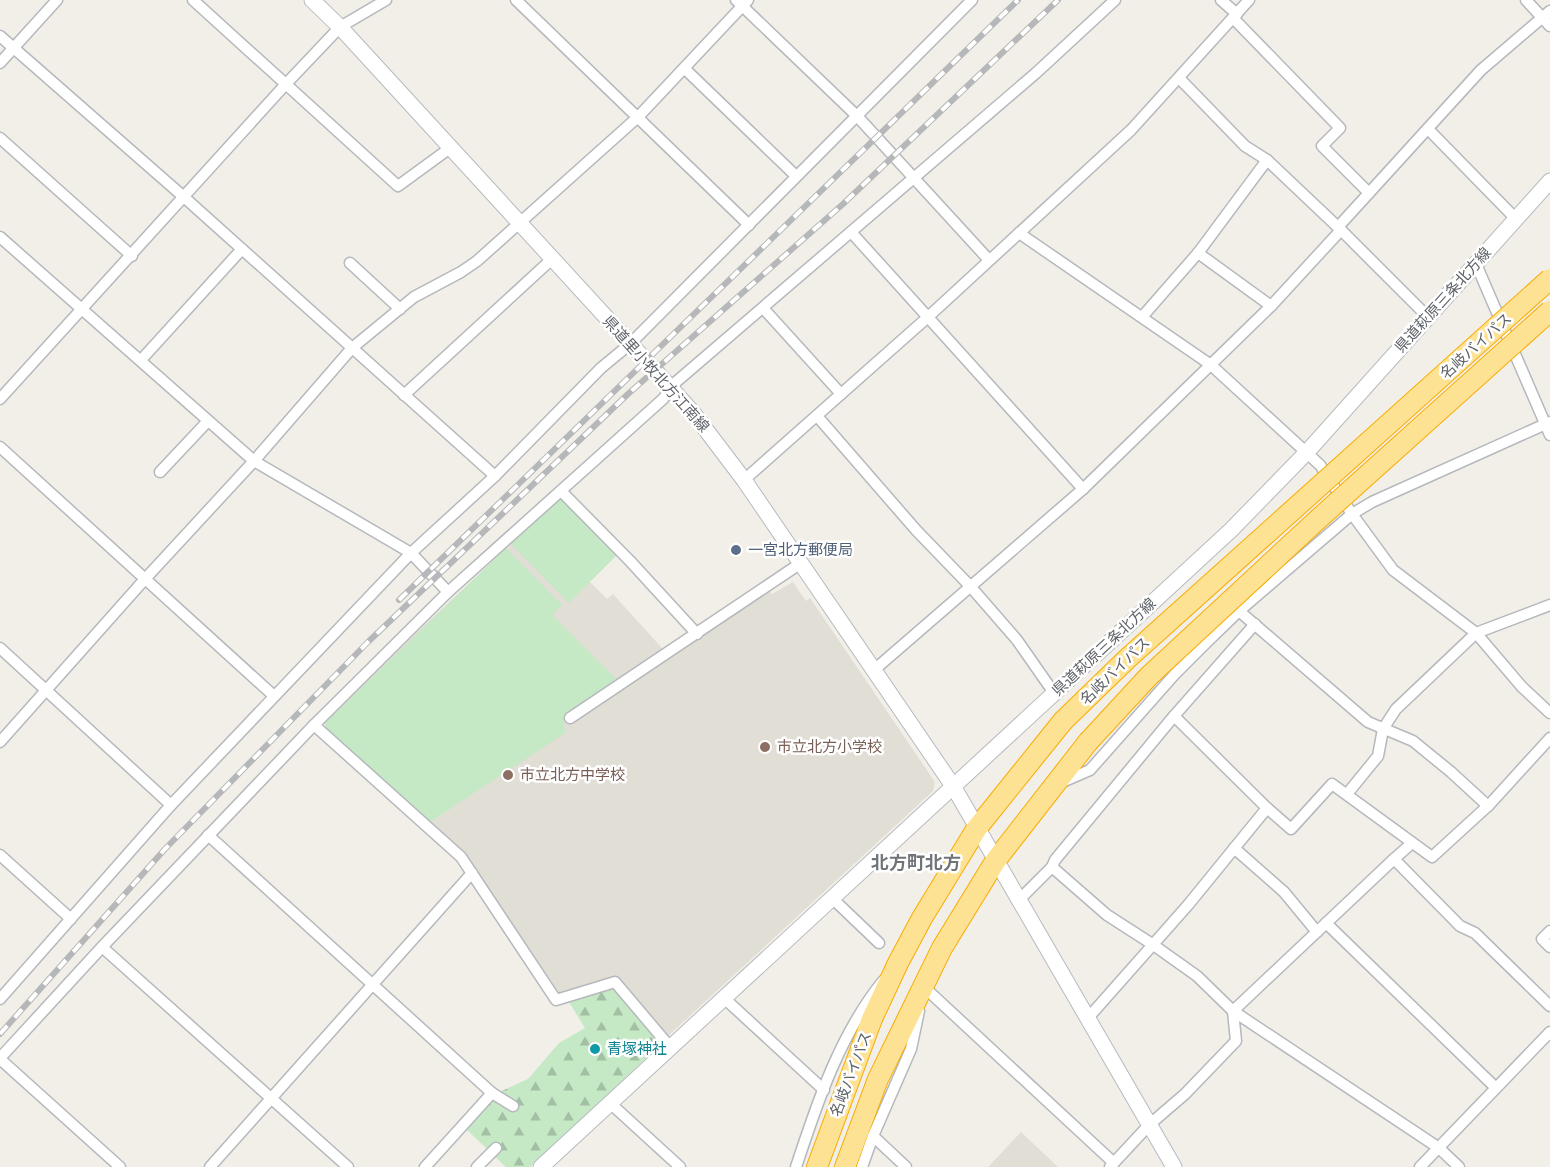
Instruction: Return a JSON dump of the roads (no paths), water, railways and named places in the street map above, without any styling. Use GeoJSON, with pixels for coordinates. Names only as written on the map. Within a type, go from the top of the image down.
{"type":"FeatureCollection","features":[{"type":"Feature","properties":{"kind":"highway","name":"名岐バイパス"},"geometry":{"type":"LineString","coordinates":[[817,1167],[855,1063],[898,963],[922,918],[978,828],[1063,721],[1128,658],[1550,279]]}},
{"type":"Feature","properties":{"kind":"highway","name":"名岐バイパス"},"geometry":{"type":"LineString","coordinates":[[845,1167],[878,1079],[942,948],[996,860],[1088,742],[1149,675],[1550,311]]}},
{"type":"Feature","properties":{"kind":"main road","name":"県道里小牧北方江南線"},"geometry":{"type":"LineString","coordinates":[[312,0],[340,27],[694,414],[744,480],[953,786]]}},
{"type":"Feature","properties":{"kind":"main road","name":"県道萩原三条北方線"},"geometry":{"type":"LineString","coordinates":[[541,1167],[1231,530],[1307,452],[1550,181]]}},
{"type":"Feature","properties":{"kind":"main road"},"geometry":{"type":"LineString","coordinates":[[953,786],[1174,1167]]}},
{"type":"Feature","properties":{"kind":"street"},"geometry":{"type":"LineString","coordinates":[[0,63],[57,0]]}},
{"type":"Feature","properties":{"kind":"street"},"geometry":{"type":"LineString","coordinates":[[193,0],[398,186],[450,148]]}},
{"type":"Feature","properties":{"kind":"street"},"geometry":{"type":"LineString","coordinates":[[0,399],[340,27],[386,0]]}},
{"type":"Feature","properties":{"kind":"street"},"geometry":{"type":"LineString","coordinates":[[516,0],[749,225]]}},
{"type":"Feature","properties":{"kind":"street"},"geometry":{"type":"LineString","coordinates":[[0,999],[171,805],[411,553],[495,476],[601,368],[630,344],[972,0]]}},
{"type":"Feature","properties":{"kind":"street"},"geometry":{"type":"LineString","coordinates":[[120,1167],[0,1059],[208,835],[314,725],[448,592],[663,399],[671,388],[1036,73],[1115,0]]}},
{"type":"Feature","properties":{"kind":"street"},"geometry":{"type":"LineString","coordinates":[[1221,0],[1340,128],[1322,146],[1369,193]]}},
{"type":"Feature","properties":{"kind":"street"},"geometry":{"type":"LineString","coordinates":[[744,480],[928,317],[1131,130],[1249,0]]}},
{"type":"Feature","properties":{"kind":"street"},"geometry":{"type":"LineString","coordinates":[[1526,0],[1546,14],[1550,26]]}},
{"type":"Feature","properties":{"kind":"street"},"geometry":{"type":"LineString","coordinates":[[0,742],[254,461],[352,348],[414,297],[461,272],[519,223],[638,117],[685,69],[742,2],[857,116],[989,260]]}},
{"type":"Feature","properties":{"kind":"street"},"geometry":{"type":"LineString","coordinates":[[874,670],[1083,489],[1271,306],[1369,193],[1481,70],[1546,14]]}},
{"type":"Feature","properties":{"kind":"street"},"geometry":{"type":"LineString","coordinates":[[0,36],[185,198],[495,476]]}},
{"type":"Feature","properties":{"kind":"street"},"geometry":{"type":"LineString","coordinates":[[685,69],[796,176]]}},
{"type":"Feature","properties":{"kind":"street"},"geometry":{"type":"LineString","coordinates":[[1179,78],[1245,146],[1267,160],[1428,317]]}},
{"type":"Feature","properties":{"kind":"street"},"geometry":{"type":"LineString","coordinates":[[1428,129],[1516,219]]}},
{"type":"Feature","properties":{"kind":"street"},"geometry":{"type":"LineString","coordinates":[[0,138],[132,256]]}},
{"type":"Feature","properties":{"kind":"street"},"geometry":{"type":"LineString","coordinates":[[1142,317],[1198,253],[1267,160]]}},
{"type":"Feature","properties":{"kind":"street"},"geometry":{"type":"LineString","coordinates":[[851,232],[1083,489]]}},
{"type":"Feature","properties":{"kind":"street"},"geometry":{"type":"LineString","coordinates":[[1019,233],[1211,364],[1320,465],[1393,570],[1476,633],[1522,687],[1550,713]]}},
{"type":"Feature","properties":{"kind":"street"},"geometry":{"type":"LineString","coordinates":[[0,237],[254,461],[411,553],[448,592]]}},
{"type":"Feature","properties":{"kind":"street"},"geometry":{"type":"LineString","coordinates":[[141,360],[242,249]]}},
{"type":"Feature","properties":{"kind":"street"},"geometry":{"type":"LineString","coordinates":[[1198,253],[1271,306]]}},
{"type":"Feature","properties":{"kind":"street"},"geometry":{"type":"LineString","coordinates":[[404,395],[552,259]]}},
{"type":"Feature","properties":{"kind":"street"},"geometry":{"type":"LineString","coordinates":[[350,263],[400,309]]}},
{"type":"Feature","properties":{"kind":"street"},"geometry":{"type":"LineString","coordinates":[[1053,786],[1090,770],[1174,675],[1239,611],[1352,514],[1372,502],[1548,427],[1476,264]]}},
{"type":"Feature","properties":{"kind":"street"},"geometry":{"type":"LineString","coordinates":[[763,308],[841,394]]}},
{"type":"Feature","properties":{"kind":"street"},"geometry":{"type":"LineString","coordinates":[[817,416],[916,530],[970,586],[1017,640],[1054,693]]}},
{"type":"Feature","properties":{"kind":"street"},"geometry":{"type":"LineString","coordinates":[[160,472],[208,420]]}},
{"type":"Feature","properties":{"kind":"street"},"geometry":{"type":"LineString","coordinates":[[0,447],[274,696]]}},
{"type":"Feature","properties":{"kind":"street"},"geometry":{"type":"LineString","coordinates":[[561,491],[697,634]]}},
{"type":"Feature","properties":{"kind":"street"},"geometry":{"type":"LineString","coordinates":[[570,718],[801,563]]}},
{"type":"Feature","properties":{"kind":"street"},"geometry":{"type":"LineString","coordinates":[[1347,794],[1378,756],[1383,729],[1396,709],[1476,633],[1550,605]]}},
{"type":"Feature","properties":{"kind":"street"},"geometry":{"type":"LineString","coordinates":[[1239,611],[1368,722],[1413,741],[1488,806]]}},
{"type":"Feature","properties":{"kind":"street"},"geometry":{"type":"LineString","coordinates":[[1019,900],[1052,867],[1174,716],[1255,624]]}},
{"type":"Feature","properties":{"kind":"street"},"geometry":{"type":"LineString","coordinates":[[0,648],[171,805]]}},
{"type":"Feature","properties":{"kind":"street"},"geometry":{"type":"LineString","coordinates":[[1174,716],[1291,829],[1332,784],[1432,857],[1488,806],[1550,738]]}},
{"type":"Feature","properties":{"kind":"street"},"geometry":{"type":"LineString","coordinates":[[314,725],[461,857],[556,1000],[615,982],[670,1047]]}},
{"type":"Feature","properties":{"kind":"street"},"geometry":{"type":"LineString","coordinates":[[1088,1018],[1267,808]]}},
{"type":"Feature","properties":{"kind":"street"},"geometry":{"type":"LineString","coordinates":[[208,835],[492,1094],[513,1106]]}},
{"type":"Feature","properties":{"kind":"street"},"geometry":{"type":"LineString","coordinates":[[1233,1011],[1412,843]]}},
{"type":"Feature","properties":{"kind":"street"},"geometry":{"type":"LineString","coordinates":[[1234,848],[1284,892],[1317,932]]}},
{"type":"Feature","properties":{"kind":"street"},"geometry":{"type":"LineString","coordinates":[[0,855],[71,919]]}},
{"type":"Feature","properties":{"kind":"street"},"geometry":{"type":"LineString","coordinates":[[1394,859],[1460,926],[1475,933],[1550,1006]]}},
{"type":"Feature","properties":{"kind":"street"},"geometry":{"type":"LineString","coordinates":[[1052,867],[1107,915],[1197,976],[1233,1011],[1438,1148],[1459,1167]]}},
{"type":"Feature","properties":{"kind":"street"},"geometry":{"type":"LineString","coordinates":[[210,1167],[472,873]]}},
{"type":"Feature","properties":{"kind":"street"},"geometry":{"type":"LineString","coordinates":[[832,898],[879,943]]}},
{"type":"Feature","properties":{"kind":"street"},"geometry":{"type":"LineString","coordinates":[[1326,923],[1496,1088]]}},
{"type":"Feature","properties":{"kind":"street"},"geometry":{"type":"LineString","coordinates":[[1550,931],[1542,939],[1550,947]]}},
{"type":"Feature","properties":{"kind":"street"},"geometry":{"type":"LineString","coordinates":[[102,947],[348,1167]]}},
{"type":"Feature","properties":{"kind":"street"},"geometry":{"type":"LineString","coordinates":[[796,1167],[824,1090],[853,1022],[869,998],[898,963]]}},
{"type":"Feature","properties":{"kind":"street"},"geometry":{"type":"LineString","coordinates":[[924,987],[1112,1165],[1149,1125],[1185,1094],[1236,1041],[1233,1011]]}},
{"type":"Feature","properties":{"kind":"street"},"geometry":{"type":"LineString","coordinates":[[862,1167],[911,1049],[924,987]]}},
{"type":"Feature","properties":{"kind":"street"},"geometry":{"type":"LineString","coordinates":[[724,998],[824,1090]]}},
{"type":"Feature","properties":{"kind":"street"},"geometry":{"type":"LineString","coordinates":[[1420,1167],[1550,1032]]}},
{"type":"Feature","properties":{"kind":"street"},"geometry":{"type":"LineString","coordinates":[[426,1167],[492,1094]]}},
{"type":"Feature","properties":{"kind":"street"},"geometry":{"type":"LineString","coordinates":[[610,1103],[680,1167]]}},
{"type":"Feature","properties":{"kind":"street"},"geometry":{"type":"LineString","coordinates":[[873,1136],[906,1167]]}},
{"type":"Feature","properties":{"kind":"street"},"geometry":{"type":"LineString","coordinates":[[477,1167],[496,1148]]}},
{"type":"Feature","properties":{"kind":"railway"},"geometry":{"type":"LineString","coordinates":[[399,600],[1018,0]]}},
{"type":"Feature","properties":{"kind":"railway"},"geometry":{"type":"LineString","coordinates":[[0,1034],[165,849],[368,642],[628,394],[843,204],[1058,0]]}},
{"type":"Feature","properties":{"kind":"place","name":"一宮北方郵便局"},"geometry":{"type":"Point","coordinates":[736,550]}},
{"type":"Feature","properties":{"kind":"place","name":"市立北方小学校"},"geometry":{"type":"Point","coordinates":[765,747]}},
{"type":"Feature","properties":{"kind":"place","name":"市立北方中学校"},"geometry":{"type":"Point","coordinates":[508,775]}},
{"type":"Feature","properties":{"kind":"place","name":"青塚神社"},"geometry":{"type":"Point","coordinates":[595,1049]}},
{"type":"Feature","properties":{"kind":"district","name":"北方町北方"},"geometry":{"type":"Point","coordinates":[916,863]}}]}
